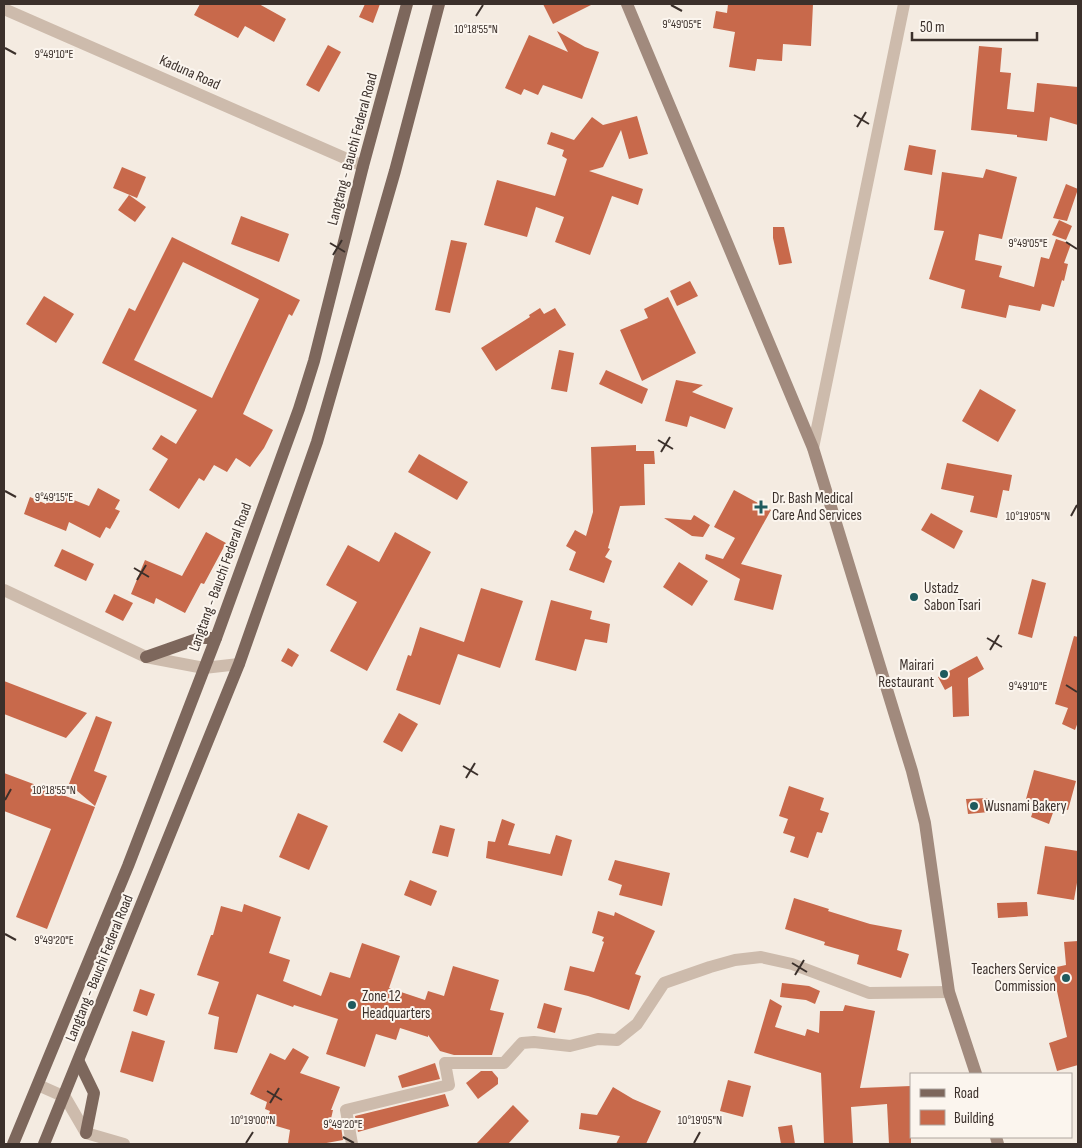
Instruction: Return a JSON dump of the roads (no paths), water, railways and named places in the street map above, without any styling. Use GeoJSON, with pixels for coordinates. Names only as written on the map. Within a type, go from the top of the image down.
{"type":"FeatureCollection","features":[{"type":"Feature","properties":{"kind":"main road","name":"Langtang - Bauchi Federal Road"},"geometry":{"type":"LineString","coordinates":[[13,1144],[128,866],[216,638],[298,409],[314,361],[363,166],[407,4]]}},
{"type":"Feature","properties":{"kind":"main road","name":"Langtang - Bauchi Federal Road"},"geometry":{"type":"LineString","coordinates":[[44,1144],[79,1062],[239,664],[317,442],[395,171],[439,4]]}},
{"type":"Feature","properties":{"kind":"main road"},"geometry":{"type":"LineString","coordinates":[[146,657],[200,638],[216,638]]}},
{"type":"Feature","properties":{"kind":"main road"},"geometry":{"type":"LineString","coordinates":[[79,1062],[94,1093],[86,1133]]}},
{"type":"Feature","properties":{"kind":"street"},"geometry":{"type":"LineString","coordinates":[[627,4],[813,448],[912,771],[925,823],[949,992],[976,1073]]}},
{"type":"Feature","properties":{"kind":"street"},"geometry":{"type":"LineString","coordinates":[[813,448],[904,4]]}},
{"type":"Feature","properties":{"kind":"street","name":"Kaduna Road"},"geometry":{"type":"LineString","coordinates":[[4,9],[363,166]]}},
{"type":"Feature","properties":{"kind":"street"},"geometry":{"type":"LineString","coordinates":[[4,590],[146,657],[204,668],[239,664]]}},
{"type":"Feature","properties":{"kind":"street"},"geometry":{"type":"LineString","coordinates":[[352,1144],[346,1110],[449,1085],[444,1063],[504,1063],[522,1043],[534,1042],[570,1046],[598,1039],[617,1040],[638,1024],[664,983],[735,960],[761,957],[792,964],[869,993],[949,992]]}},
{"type":"Feature","properties":{"kind":"street"},"geometry":{"type":"LineString","coordinates":[[38,1085],[65,1096],[86,1133],[124,1144]]}},
{"type":"Feature","properties":{"kind":"place","name":"Dr. Bash Medical Care And Services"},"geometry":{"type":"Point","coordinates":[761,507]}},
{"type":"Feature","properties":{"kind":"place","name":"Ustadz Sabon Tsari"},"geometry":{"type":"Point","coordinates":[914,597]}},
{"type":"Feature","properties":{"kind":"place","name":"Mairari Restaurant"},"geometry":{"type":"Point","coordinates":[944,674]}},
{"type":"Feature","properties":{"kind":"place","name":"Wusnami Bakery"},"geometry":{"type":"Point","coordinates":[974,806]}},
{"type":"Feature","properties":{"kind":"place","name":"Teachers Service Commission"},"geometry":{"type":"Point","coordinates":[1066,978]}},
{"type":"Feature","properties":{"kind":"place","name":"Zone 12 Headquarters"},"geometry":{"type":"Point","coordinates":[352,1005]}}]}
